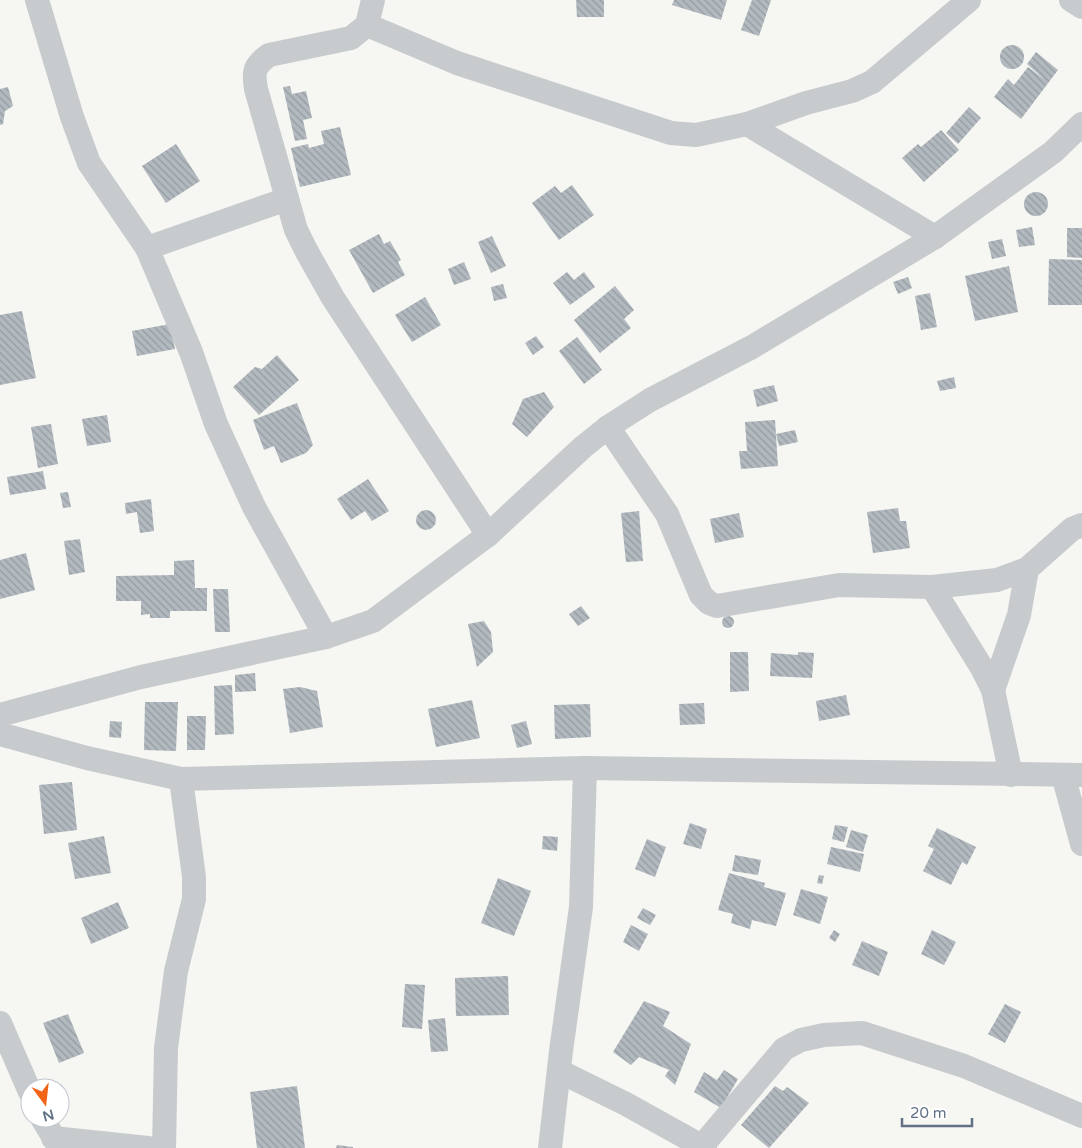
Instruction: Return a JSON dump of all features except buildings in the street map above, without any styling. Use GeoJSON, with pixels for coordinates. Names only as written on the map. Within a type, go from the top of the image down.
{"type":"FeatureCollection","features":[{"type":"Feature","properties":{"kind":"street"},"geometry":{"type":"LineString","coordinates":[[37,0],[72,117],[89,163],[147,248],[191,352],[216,424],[266,530],[326,637]]}},
{"type":"Feature","properties":{"kind":"street"},"geometry":{"type":"LineString","coordinates":[[373,0],[367,25],[351,38],[269,55],[258,63],[254,76],[256,89],[296,230],[333,298],[488,535]]}},
{"type":"Feature","properties":{"kind":"street"},"geometry":{"type":"LineString","coordinates":[[367,25],[458,63],[670,133],[696,135],[747,124],[806,103],[852,91],[872,82],[970,0]]}},
{"type":"Feature","properties":{"kind":"street"},"geometry":{"type":"LineString","coordinates":[[1071,0],[1082,8]]}},
{"type":"Feature","properties":{"kind":"street"},"geometry":{"type":"LineString","coordinates":[[747,124],[935,237]]}},
{"type":"Feature","properties":{"kind":"street"},"geometry":{"type":"LineString","coordinates":[[0,714],[141,677],[326,637],[373,621],[488,535],[583,447],[608,427],[650,400],[752,348],[935,237],[1053,152],[1082,124]]}},
{"type":"Feature","properties":{"kind":"street"},"geometry":{"type":"LineString","coordinates":[[147,248],[287,199]]}},
{"type":"Feature","properties":{"kind":"street"},"geometry":{"type":"LineString","coordinates":[[608,427],[667,514],[686,555],[696,585],[701,595],[709,603],[726,606],[839,585],[932,587],[997,580],[1027,569],[1072,529],[1082,525]]}},
{"type":"Feature","properties":{"kind":"street"},"geometry":{"type":"LineString","coordinates":[[993,690],[1018,615],[1027,569]]}},
{"type":"Feature","properties":{"kind":"street"},"geometry":{"type":"LineString","coordinates":[[932,587],[982,668],[993,690],[1011,775]]}},
{"type":"Feature","properties":{"kind":"street"},"geometry":{"type":"LineString","coordinates":[[0,734],[87,758],[181,778],[586,768],[1072,775],[1082,844]]}},
{"type":"Feature","properties":{"kind":"street"},"geometry":{"type":"LineString","coordinates":[[550,1148],[581,908],[586,768]]}},
{"type":"Feature","properties":{"kind":"street"},"geometry":{"type":"LineString","coordinates":[[164,1148],[166,1048],[176,971],[194,900],[194,877],[181,778]]}},
{"type":"Feature","properties":{"kind":"street"},"geometry":{"type":"LineString","coordinates":[[0,1023],[24,1078]]}},
{"type":"Feature","properties":{"kind":"street"},"geometry":{"type":"LineString","coordinates":[[559,1071],[626,1104],[704,1147],[784,1049],[801,1040],[824,1035],[862,1034],[871,1036],[964,1066],[1082,1116]]}},
{"type":"Feature","properties":{"kind":"street"},"geometry":{"type":"LineString","coordinates":[[52,1135],[148,1148]]}}]}
